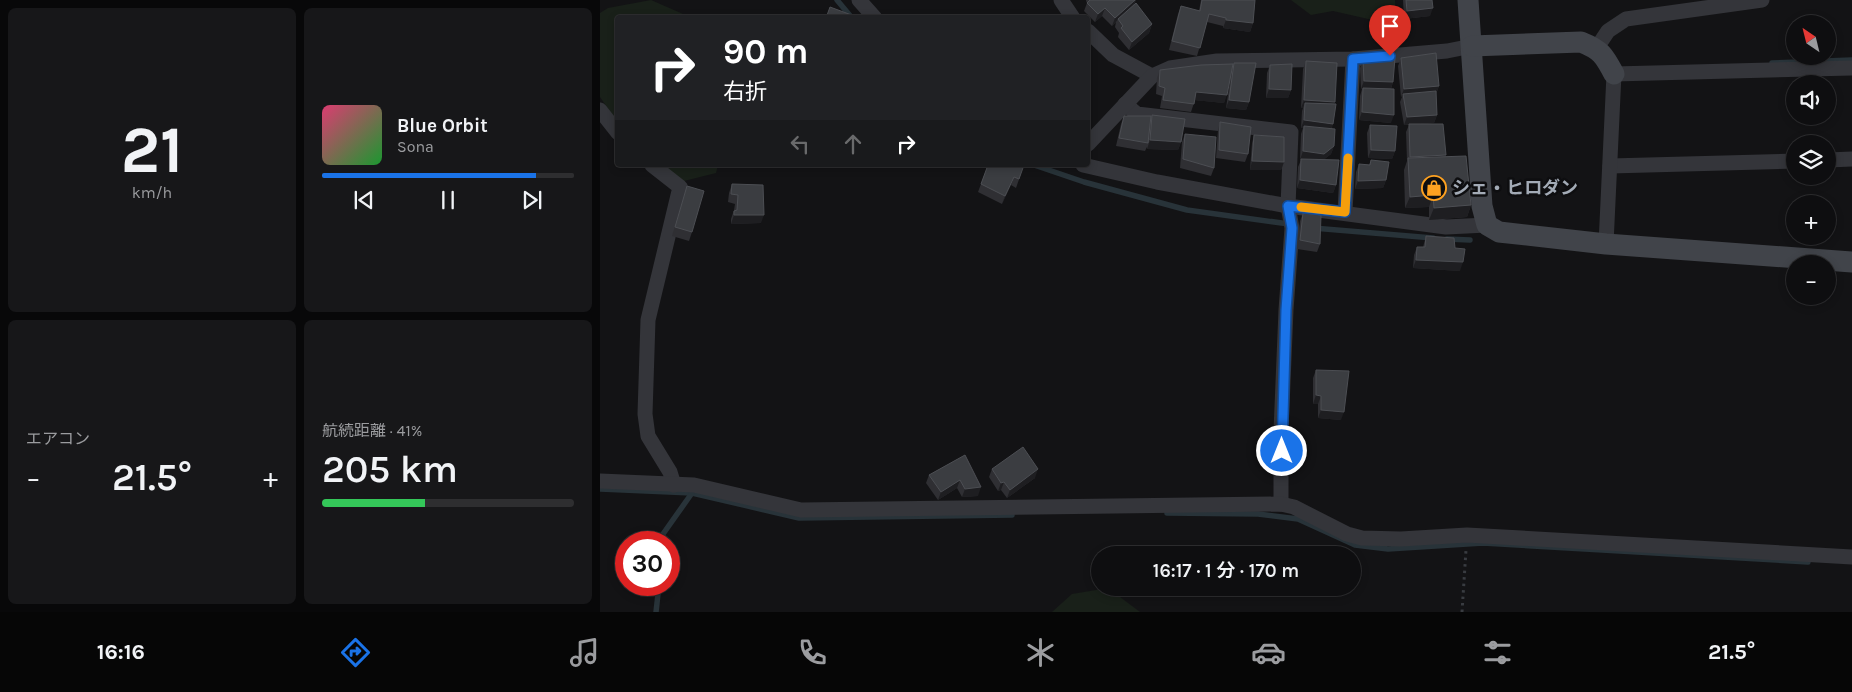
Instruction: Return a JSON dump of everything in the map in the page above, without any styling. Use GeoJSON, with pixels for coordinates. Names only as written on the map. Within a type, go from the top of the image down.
{"type":"FeatureCollection","features":[{"type":"Feature","properties":{"kind":"street"},"geometry":{"type":"LineString","coordinates":[[859,0],[872,15]]}},
{"type":"Feature","properties":{"kind":"street"},"geometry":{"type":"LineString","coordinates":[[1061,0],[1071,15]]}},
{"type":"Feature","properties":{"kind":"street"},"geometry":{"type":"LineString","coordinates":[[1468,0],[1482,206],[1487,225]]}},
{"type":"Feature","properties":{"kind":"street"},"geometry":{"type":"LineString","coordinates":[[1596,48],[1608,31],[1626,19],[1762,0]]}},
{"type":"Feature","properties":{"kind":"street"},"geometry":{"type":"LineString","coordinates":[[1090,33],[1113,55],[1152,76]]}},
{"type":"Feature","properties":{"kind":"street"},"geometry":{"type":"LineString","coordinates":[[1090,142],[1152,76],[1170,68],[1217,61],[1353,59],[1447,51],[1472,46],[1581,42],[1596,48],[1606,59],[1614,74],[1606,244]]}},
{"type":"Feature","properties":{"kind":"street"},"geometry":{"type":"LineString","coordinates":[[1345,212],[1353,59]]}},
{"type":"Feature","properties":{"kind":"street"},"geometry":{"type":"LineString","coordinates":[[1614,74],[1852,68]]}},
{"type":"Feature","properties":{"kind":"street"},"geometry":{"type":"LineString","coordinates":[[1125,104],[1137,114],[1291,132],[1288,206],[1292,228],[1286,310],[1281,431],[1281,504]]}},
{"type":"Feature","properties":{"kind":"street"},"geometry":{"type":"LineString","coordinates":[[600,110],[615,129]]}},
{"type":"Feature","properties":{"kind":"street"},"geometry":{"type":"LineString","coordinates":[[1836,160],[1852,160]]}},
{"type":"Feature","properties":{"kind":"street"},"geometry":{"type":"LineString","coordinates":[[1610,166],[1786,161]]}},
{"type":"Feature","properties":{"kind":"street"},"geometry":{"type":"LineString","coordinates":[[1090,166],[1158,182],[1288,206],[1345,212],[1446,227],[1487,225],[1499,232],[1606,244],[1852,262]]}},
{"type":"Feature","properties":{"kind":"street"},"geometry":{"type":"LineString","coordinates":[[655,167],[680,187],[648,320],[645,414],[648,436],[670,472],[674,484]]}},
{"type":"Feature","properties":{"kind":"street"},"geometry":{"type":"LineString","coordinates":[[600,481],[694,485],[801,510],[1281,504],[1294,507],[1347,534],[1362,538],[1401,539],[1467,535],[1852,556]]}},
{"type":"Feature","properties":{"kind":"path"},"geometry":{"type":"LineString","coordinates":[[1462,612],[1467,535]]}},
{"type":"Feature","properties":{"kind":"shaded area"},"geometry":{"type":"Polygon","coordinates":[[[651,0],[685,15],[615,15],[615,119],[600,97],[600,13],[608,8],[651,0]]]}},
{"type":"Feature","properties":{"kind":"shaded area"},"geometry":{"type":"Polygon","coordinates":[[[1291,0],[1395,0],[1396,20],[1377,21],[1333,11],[1311,15],[1291,0]]]}},
{"type":"Feature","properties":{"kind":"shaded area"},"geometry":{"type":"Polygon","coordinates":[[[662,167],[718,167],[716,173],[684,181],[662,167]]]}},
{"type":"Feature","properties":{"kind":"shaded area"},"geometry":{"type":"Polygon","coordinates":[[[1091,591],[1091,596],[1119,596],[1140,612],[1052,612],[1072,594],[1091,591]]]}},
{"type":"Feature","properties":{"kind":"building"},"geometry":{"type":"Polygon","coordinates":[[[1090,0],[1135,0],[1115,18],[1105,8],[1098,14],[1087,3],[1090,0]]]}},
{"type":"Feature","properties":{"kind":"building"},"geometry":{"type":"Polygon","coordinates":[[[1202,0],[1255,0],[1253,23],[1226,20],[1226,18],[1209,14],[1200,48],[1172,41],[1181,6],[1200,11],[1202,0]]]}},
{"type":"Feature","properties":{"kind":"building"},"geometry":{"type":"Polygon","coordinates":[[[1406,0],[1432,0],[1433,8],[1407,11],[1406,0]]]}},
{"type":"Feature","properties":{"kind":"building"},"geometry":{"type":"Polygon","coordinates":[[[1136,3],[1152,24],[1132,42],[1121,28],[1123,26],[1118,19],[1136,3]]]}},
{"type":"Feature","properties":{"kind":"building"},"geometry":{"type":"Polygon","coordinates":[[[830,7],[852,15],[827,15],[830,7]]]}},
{"type":"Feature","properties":{"kind":"building"},"geometry":{"type":"Polygon","coordinates":[[[1436,53],[1439,86],[1404,89],[1401,58],[1436,53]]]}},
{"type":"Feature","properties":{"kind":"building"},"geometry":{"type":"Polygon","coordinates":[[[1395,58],[1393,82],[1364,81],[1363,60],[1395,58]]]}},
{"type":"Feature","properties":{"kind":"building"},"geometry":{"type":"Polygon","coordinates":[[[1306,61],[1337,63],[1335,102],[1304,100],[1306,61]]]}},
{"type":"Feature","properties":{"kind":"building"},"geometry":{"type":"Polygon","coordinates":[[[1234,63],[1256,63],[1249,102],[1229,100],[1234,63]]]}},
{"type":"Feature","properties":{"kind":"building"},"geometry":{"type":"Polygon","coordinates":[[[1233,64],[1227,95],[1196,92],[1194,104],[1163,100],[1165,88],[1159,86],[1160,70],[1201,65],[1233,64]]]}},
{"type":"Feature","properties":{"kind":"building"},"geometry":{"type":"Polygon","coordinates":[[[1292,64],[1291,90],[1269,89],[1270,65],[1292,64]]]}},
{"type":"Feature","properties":{"kind":"building"},"geometry":{"type":"Polygon","coordinates":[[[1363,88],[1394,89],[1394,115],[1362,112],[1363,88]]]}},
{"type":"Feature","properties":{"kind":"building"},"geometry":{"type":"Polygon","coordinates":[[[1436,91],[1437,115],[1407,117],[1403,94],[1436,91]]]}},
{"type":"Feature","properties":{"kind":"building"},"geometry":{"type":"Polygon","coordinates":[[[1305,103],[1336,104],[1333,124],[1304,120],[1305,103]]]}},
{"type":"Feature","properties":{"kind":"building"},"geometry":{"type":"Polygon","coordinates":[[[1152,115],[1185,119],[1181,142],[1150,140],[1152,115]]]}},
{"type":"Feature","properties":{"kind":"building"},"geometry":{"type":"Polygon","coordinates":[[[1124,116],[1151,116],[1148,143],[1119,138],[1124,116]]]}},
{"type":"Feature","properties":{"kind":"building"},"geometry":{"type":"Polygon","coordinates":[[[1220,122],[1251,127],[1248,154],[1219,150],[1220,122]]]}},
{"type":"Feature","properties":{"kind":"building"},"geometry":{"type":"Polygon","coordinates":[[[1409,124],[1443,124],[1446,155],[1410,157],[1409,124]]]}},
{"type":"Feature","properties":{"kind":"building"},"geometry":{"type":"Polygon","coordinates":[[[1370,125],[1397,126],[1395,151],[1371,150],[1370,125]]]}},
{"type":"Feature","properties":{"kind":"building"},"geometry":{"type":"Polygon","coordinates":[[[1304,126],[1335,129],[1334,146],[1324,154],[1303,151],[1304,126]]]}},
{"type":"Feature","properties":{"kind":"building"},"geometry":{"type":"Polygon","coordinates":[[[1185,134],[1216,137],[1214,168],[1183,159],[1185,134]]]}},
{"type":"Feature","properties":{"kind":"building"},"geometry":{"type":"Polygon","coordinates":[[[1254,135],[1284,137],[1284,162],[1252,161],[1254,135]]]}},
{"type":"Feature","properties":{"kind":"building","name":"シェ・ヒロダン"},"geometry":{"type":"Polygon","coordinates":[[[1466,156],[1471,205],[1434,208],[1433,195],[1410,197],[1408,158],[1466,156]]]}},
{"type":"Feature","properties":{"kind":"building"},"geometry":{"type":"Polygon","coordinates":[[[1301,159],[1339,160],[1336,185],[1300,180],[1301,159]]]}},
{"type":"Feature","properties":{"kind":"building"},"geometry":{"type":"Polygon","coordinates":[[[1371,160],[1389,162],[1386,180],[1358,181],[1359,164],[1370,165],[1371,160]]]}},
{"type":"Feature","properties":{"kind":"building"},"geometry":{"type":"Polygon","coordinates":[[[987,167],[1023,167],[1019,179],[1014,177],[1005,196],[981,184],[987,167]]]}},
{"type":"Feature","properties":{"kind":"building"},"geometry":{"type":"Polygon","coordinates":[[[732,184],[763,185],[764,215],[734,215],[734,211],[737,210],[738,195],[731,194],[732,184]]]}},
{"type":"Feature","properties":{"kind":"building"},"geometry":{"type":"Polygon","coordinates":[[[687,186],[704,191],[692,232],[675,227],[687,186]]]}},
{"type":"Feature","properties":{"kind":"building"},"geometry":{"type":"Polygon","coordinates":[[[1303,213],[1321,215],[1320,244],[1300,240],[1303,213]]]}},
{"type":"Feature","properties":{"kind":"building"},"geometry":{"type":"Polygon","coordinates":[[[1426,236],[1454,238],[1455,248],[1465,249],[1463,262],[1416,260],[1417,247],[1425,247],[1426,236]]]}},
{"type":"Feature","properties":{"kind":"building"},"geometry":{"type":"Polygon","coordinates":[[[1316,370],[1349,371],[1344,412],[1321,410],[1321,396],[1316,395],[1316,370]]]}},
{"type":"Feature","properties":{"kind":"building"},"geometry":{"type":"Polygon","coordinates":[[[1023,447],[1038,469],[1010,490],[1004,482],[1001,483],[992,469],[1023,447]]]}},
{"type":"Feature","properties":{"kind":"building"},"geometry":{"type":"Polygon","coordinates":[[[965,455],[981,487],[965,489],[960,480],[941,492],[929,475],[965,455]]]}},
{"type":"Feature","properties":{"kind":"waterway"},"geometry":{"type":"LineString","coordinates":[[837,0],[850,15]]}},
{"type":"Feature","properties":{"kind":"waterway"},"geometry":{"type":"LineString","coordinates":[[1772,63],[1852,60]]}},
{"type":"Feature","properties":{"kind":"waterway"},"geometry":{"type":"LineString","coordinates":[[1040,167],[1084,182],[1187,210],[1289,224]]}},
{"type":"Feature","properties":{"kind":"waterway"},"geometry":{"type":"LineString","coordinates":[[1313,228],[1433,238]]}},
{"type":"Feature","properties":{"kind":"waterway"},"geometry":{"type":"LineString","coordinates":[[1447,239],[1470,240]]}},
{"type":"Feature","properties":{"kind":"waterway"},"geometry":{"type":"LineString","coordinates":[[600,489],[692,493],[799,518],[1012,515]]}},
{"type":"Feature","properties":{"kind":"waterway"},"geometry":{"type":"LineString","coordinates":[[665,531],[692,493]]}},
{"type":"Feature","properties":{"kind":"waterway"},"geometry":{"type":"LineString","coordinates":[[1167,513],[1258,514],[1298,519],[1355,545],[1388,549],[1483,543],[1808,562]]}},
{"type":"Feature","properties":{"kind":"waterway"},"geometry":{"type":"LineString","coordinates":[[656,612],[658,596]]}},
{"type":"Feature","properties":{"kind":"slow traffic"},"geometry":{"type":"LineString","coordinates":[[1301,207],[1345,212],[1348,158]]}},
{"type":"Feature","properties":{"kind":"place","name":"シェ・ヒロダン"},"geometry":{"type":"Point","coordinates":[1434,188]}},
{"type":"Feature","properties":{"kind":"route"},"geometry":{"type":"LineString","coordinates":[[1282,451],[1281,431],[1286,310],[1292,228],[1288,206],[1345,212],[1353,59],[1390,56]]}}]}
